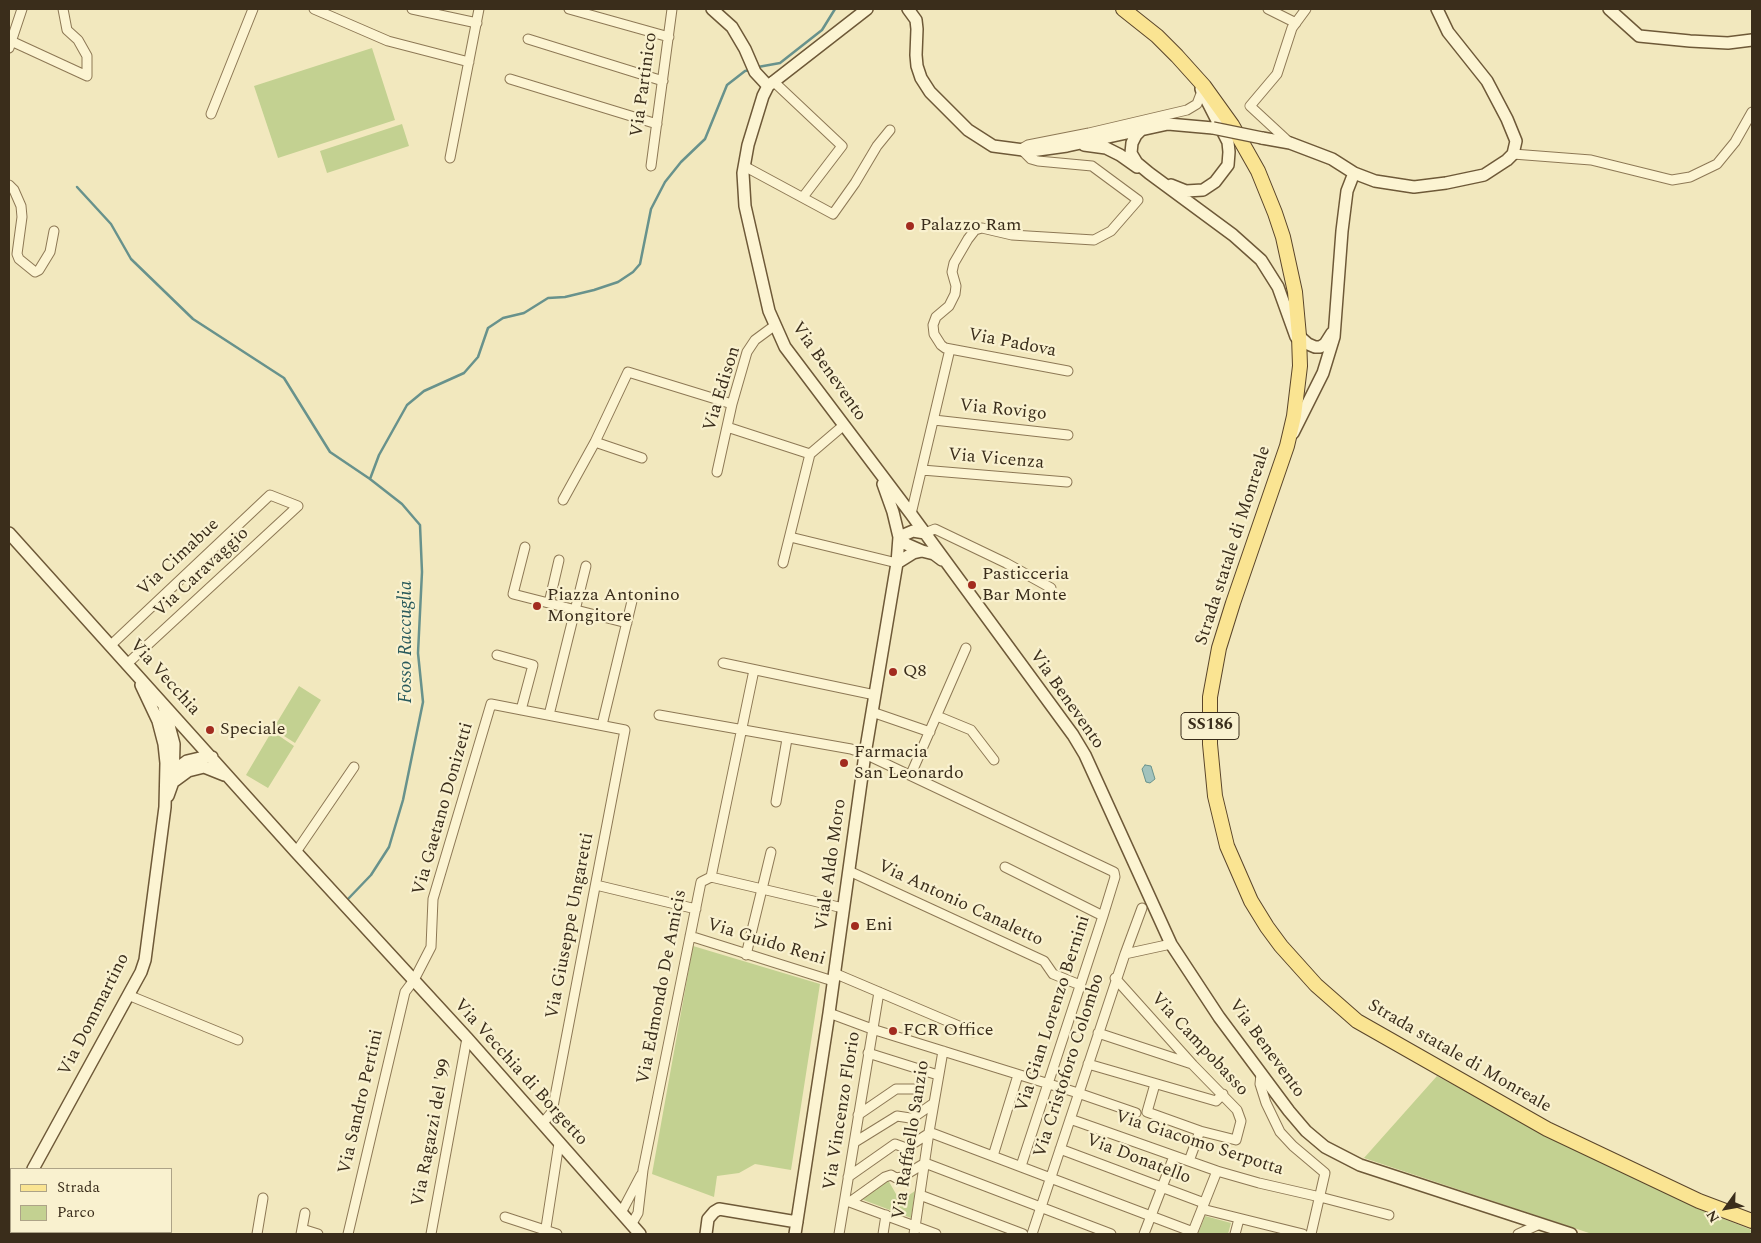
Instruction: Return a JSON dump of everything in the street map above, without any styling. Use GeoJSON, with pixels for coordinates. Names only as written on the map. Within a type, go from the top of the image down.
{"type":"FeatureCollection","features":[{"type":"Feature","properties":{"kind":"main road"},"geometry":{"type":"LineString","coordinates":[[712,9],[732,27],[745,49],[753,69],[771,84],[867,9]]}},
{"type":"Feature","properties":{"kind":"main road"},"geometry":{"type":"LineString","coordinates":[[908,9],[916,20],[917,66],[921,78],[930,92],[968,130],[980,140],[993,146],[1031,151],[1075,144],[1168,124],[1212,128],[1290,143],[1332,159],[1354,173],[1375,181],[1414,187],[1484,175],[1513,154],[1516,141],[1487,81],[1448,32],[1437,9]]}},
{"type":"Feature","properties":{"kind":"main road","name":"Strada statale di Monreale"},"geometry":{"type":"LineString","coordinates":[[1123,9],[1157,36],[1193,74],[1232,125],[1258,171],[1268,194],[1283,237],[1295,292],[1300,366],[1294,416],[1287,446],[1232,603],[1219,648],[1210,696],[1210,744],[1217,804],[1227,846],[1237,872],[1255,907],[1267,926],[1316,986],[1357,1021],[1547,1129],[1699,1201],[1752,1221]]}},
{"type":"Feature","properties":{"kind":"main road"},"geometry":{"type":"LineString","coordinates":[[1609,9],[1639,36],[1728,43],[1752,40]]}},
{"type":"Feature","properties":{"kind":"main road"},"geometry":{"type":"LineString","coordinates":[[1075,144],[1106,148],[1178,189],[1195,191],[1208,187],[1225,170],[1229,159],[1228,142],[1193,74]]}},
{"type":"Feature","properties":{"kind":"main road","name":"Via Benevento"},"geometry":{"type":"LineString","coordinates":[[771,84],[763,96],[748,145],[744,166],[743,189],[761,279],[774,326],[785,347],[911,514],[1086,755],[1171,944],[1219,1017],[1306,1131],[1325,1147],[1360,1165],[1571,1234]]}},
{"type":"Feature","properties":{"kind":"main road"},"geometry":{"type":"LineString","coordinates":[[1143,128],[1136,135],[1132,143],[1131,153],[1137,163],[1233,234],[1261,260],[1278,287],[1299,341],[1320,347],[1328,340],[1335,316]]}},
{"type":"Feature","properties":{"kind":"main road"},"geometry":{"type":"LineString","coordinates":[[1120,155],[1119,139],[1124,133]]}},
{"type":"Feature","properties":{"kind":"main road"},"geometry":{"type":"LineString","coordinates":[[1287,446],[1323,373],[1334,337],[1347,191],[1354,173]]}},
{"type":"Feature","properties":{"kind":"main road","name":"Viale Aldo Moro"},"geometry":{"type":"LineString","coordinates":[[795,1234],[872,712],[897,563],[899,537],[880,473]]}},
{"type":"Feature","properties":{"kind":"main road"},"geometry":{"type":"LineString","coordinates":[[924,533],[913,531],[899,537],[906,544],[934,554],[946,562]]}},
{"type":"Feature","properties":{"kind":"main road","name":"Via Vecchia"},"geometry":{"type":"LineString","coordinates":[[9,532],[296,852],[374,936]]}},
{"type":"Feature","properties":{"kind":"main road"},"geometry":{"type":"LineString","coordinates":[[897,563],[913,553],[922,551]]}},
{"type":"Feature","properties":{"kind":"main road"},"geometry":{"type":"LineString","coordinates":[[128,663],[148,697],[158,721],[164,744],[169,781]]}},
{"type":"Feature","properties":{"kind":"main road"},"geometry":{"type":"LineString","coordinates":[[163,702],[174,744],[174,770],[169,781]]}},
{"type":"Feature","properties":{"kind":"main road"},"geometry":{"type":"LineString","coordinates":[[174,770],[195,758],[212,757]]}},
{"type":"Feature","properties":{"kind":"main road"},"geometry":{"type":"LineString","coordinates":[[169,781],[188,771],[204,767],[220,772],[232,779]]}},
{"type":"Feature","properties":{"kind":"main road","name":"Via Dommartino"},"geometry":{"type":"LineString","coordinates":[[34,1168],[141,972],[145,960],[169,781]]}},
{"type":"Feature","properties":{"kind":"main road","name":"Via Vecchia di Borgetto"},"geometry":{"type":"LineString","coordinates":[[374,936],[640,1234]]}},
{"type":"Feature","properties":{"kind":"main road"},"geometry":{"type":"LineString","coordinates":[[706,1234],[708,1219],[719,1209],[797,1222]]}},
{"type":"Feature","properties":{"kind":"street"},"geometry":{"type":"LineString","coordinates":[[22,9],[10,45],[87,76],[87,56],[78,40],[67,30],[63,9]]}},
{"type":"Feature","properties":{"kind":"street"},"geometry":{"type":"LineString","coordinates":[[211,114],[253,9]]}},
{"type":"Feature","properties":{"kind":"street"},"geometry":{"type":"LineString","coordinates":[[314,9],[388,41],[469,62]]}},
{"type":"Feature","properties":{"kind":"street"},"geometry":{"type":"LineString","coordinates":[[412,9],[477,23]]}},
{"type":"Feature","properties":{"kind":"street"},"geometry":{"type":"LineString","coordinates":[[450,158],[480,9]]}},
{"type":"Feature","properties":{"kind":"street"},"geometry":{"type":"LineString","coordinates":[[569,9],[669,37]]}},
{"type":"Feature","properties":{"kind":"street","name":"Via Partinico"},"geometry":{"type":"LineString","coordinates":[[652,166],[672,9]]}},
{"type":"Feature","properties":{"kind":"street"},"geometry":{"type":"LineString","coordinates":[[1268,9],[1296,23]]}},
{"type":"Feature","properties":{"kind":"street"},"geometry":{"type":"LineString","coordinates":[[1290,143],[1250,106],[1277,74],[1292,28],[1306,9]]}},
{"type":"Feature","properties":{"kind":"street"},"geometry":{"type":"LineString","coordinates":[[528,39],[663,80]]}},
{"type":"Feature","properties":{"kind":"street"},"geometry":{"type":"LineString","coordinates":[[510,79],[657,124]]}},
{"type":"Feature","properties":{"kind":"street"},"geometry":{"type":"LineString","coordinates":[[771,84],[842,146],[803,197]]}},
{"type":"Feature","properties":{"kind":"street"},"geometry":{"type":"LineString","coordinates":[[911,514],[950,349],[945,348],[936,339],[933,330],[934,320],[954,298],[956,286],[952,272],[953,266],[968,239],[975,230],[986,228],[1012,235],[1094,240],[1111,231],[1138,200],[1092,166],[1038,162],[1031,159],[1021,150],[1028,145],[1187,110],[1197,104],[1202,92]]}},
{"type":"Feature","properties":{"kind":"street"},"geometry":{"type":"LineString","coordinates":[[1513,154],[1591,160],[1672,180],[1690,178],[1717,164],[1735,142],[1752,112]]}},
{"type":"Feature","properties":{"kind":"street"},"geometry":{"type":"LineString","coordinates":[[744,166],[833,214],[855,183],[877,146],[890,130]]}},
{"type":"Feature","properties":{"kind":"street"},"geometry":{"type":"LineString","coordinates":[[9,184],[14,190],[21,206],[21,233],[17,254],[19,259],[35,272],[39,270],[50,252],[54,231]]}},
{"type":"Feature","properties":{"kind":"street","name":"Via Edison"},"geometry":{"type":"LineString","coordinates":[[717,472],[732,404],[747,352],[756,340],[774,326]]}},
{"type":"Feature","properties":{"kind":"street","name":"Via Padova"},"geometry":{"type":"LineString","coordinates":[[950,349],[1068,372]]}},
{"type":"Feature","properties":{"kind":"street"},"geometry":{"type":"LineString","coordinates":[[563,500],[595,442],[628,372],[732,404]]}},
{"type":"Feature","properties":{"kind":"street","name":"Via Rovigo"},"geometry":{"type":"LineString","coordinates":[[934,420],[1068,435]]}},
{"type":"Feature","properties":{"kind":"street"},"geometry":{"type":"LineString","coordinates":[[783,563],[810,454],[844,425]]}},
{"type":"Feature","properties":{"kind":"street"},"geometry":{"type":"LineString","coordinates":[[727,427],[810,454]]}},
{"type":"Feature","properties":{"kind":"street"},"geometry":{"type":"LineString","coordinates":[[595,442],[642,458]]}},
{"type":"Feature","properties":{"kind":"street","name":"Via Vicenza"},"geometry":{"type":"LineString","coordinates":[[922,470],[1067,482]]}},
{"type":"Feature","properties":{"kind":"street","name":"Via Caravaggio"},"geometry":{"type":"LineString","coordinates":[[128,663],[298,506],[270,495]]}},
{"type":"Feature","properties":{"kind":"street","name":"Via Cimabue"},"geometry":{"type":"LineString","coordinates":[[111,645],[270,495]]}},
{"type":"Feature","properties":{"kind":"street"},"geometry":{"type":"LineString","coordinates":[[924,533],[935,529],[1006,563],[1051,588]]}},
{"type":"Feature","properties":{"kind":"street"},"geometry":{"type":"LineString","coordinates":[[790,537],[897,563]]}},
{"type":"Feature","properties":{"kind":"street"},"geometry":{"type":"LineString","coordinates":[[525,547],[513,594],[550,600],[627,623]]}},
{"type":"Feature","properties":{"kind":"street"},"geometry":{"type":"LineString","coordinates":[[550,600],[559,560]]}},
{"type":"Feature","properties":{"kind":"street"},"geometry":{"type":"LineString","coordinates":[[549,715],[574,608],[586,566]]}},
{"type":"Feature","properties":{"kind":"street"},"geometry":{"type":"LineString","coordinates":[[497,655],[533,665],[521,710],[602,726],[632,602]]}},
{"type":"Feature","properties":{"kind":"street"},"geometry":{"type":"LineString","coordinates":[[659,715],[851,749],[912,774],[966,648]]}},
{"type":"Feature","properties":{"kind":"street"},"geometry":{"type":"LineString","coordinates":[[723,663],[875,695]]}},
{"type":"Feature","properties":{"kind":"street","name":"Via Edmondo De Amicis"},"geometry":{"type":"LineString","coordinates":[[643,1170],[701,882],[711,877],[754,670]]}},
{"type":"Feature","properties":{"kind":"street","name":"Via Gaetano Donizetti"},"geometry":{"type":"LineString","coordinates":[[414,980],[431,948],[434,899],[491,704],[521,710]]}},
{"type":"Feature","properties":{"kind":"street"},"geometry":{"type":"LineString","coordinates":[[872,712],[930,732]]}},
{"type":"Feature","properties":{"kind":"street"},"geometry":{"type":"LineString","coordinates":[[937,716],[971,730],[994,760]]}},
{"type":"Feature","properties":{"kind":"street","name":"Via Giuseppe Ungaretti"},"geometry":{"type":"LineString","coordinates":[[542,1124],[552,1112],[625,730],[602,726]]}},
{"type":"Feature","properties":{"kind":"street"},"geometry":{"type":"LineString","coordinates":[[776,802],[787,739]]}},
{"type":"Feature","properties":{"kind":"street"},"geometry":{"type":"LineString","coordinates":[[296,852],[354,767]]}},
{"type":"Feature","properties":{"kind":"street","name":"Via Gian Lorenzo Bernini"},"geometry":{"type":"LineString","coordinates":[[912,774],[1114,872],[1115,877],[1104,916],[1021,1166]]}},
{"type":"Feature","properties":{"kind":"street"},"geometry":{"type":"LineString","coordinates":[[746,954],[771,852]]}},
{"type":"Feature","properties":{"kind":"street"},"geometry":{"type":"LineString","coordinates":[[1005,867],[1104,916]]}},
{"type":"Feature","properties":{"kind":"street","name":"Via Antonio Canaletto"},"geometry":{"type":"LineString","coordinates":[[849,870],[1044,961],[1053,974],[1080,985]]}},
{"type":"Feature","properties":{"kind":"street"},"geometry":{"type":"LineString","coordinates":[[711,877],[843,908]]}},
{"type":"Feature","properties":{"kind":"street"},"geometry":{"type":"LineString","coordinates":[[596,885],[696,909]]}},
{"type":"Feature","properties":{"kind":"street","name":"Via Cristoforo Colombo"},"geometry":{"type":"LineString","coordinates":[[1032,1234],[1115,978],[1142,908]]}},
{"type":"Feature","properties":{"kind":"street","name":"Via Guido Reni"},"geometry":{"type":"LineString","coordinates":[[690,936],[879,992],[973,1032]]}},
{"type":"Feature","properties":{"kind":"street"},"geometry":{"type":"LineString","coordinates":[[1125,954],[1171,944]]}},
{"type":"Feature","properties":{"kind":"street","name":"Via Campobasso"},"geometry":{"type":"LineString","coordinates":[[1115,978],[1193,1065],[1223,1094],[1237,1110],[1242,1121],[1236,1140],[1200,1131]]}},
{"type":"Feature","properties":{"kind":"street","name":"Via Sandro Pertini"},"geometry":{"type":"LineString","coordinates":[[348,1234],[405,992],[414,980]]}},
{"type":"Feature","properties":{"kind":"street","name":"Via Vincenzo Florio"},"geometry":{"type":"LineString","coordinates":[[839,1234],[848,1201],[848,1177],[856,1142],[858,1115],[879,992]]}},
{"type":"Feature","properties":{"kind":"street"},"geometry":{"type":"LineString","coordinates":[[128,995],[238,1040]]}},
{"type":"Feature","properties":{"kind":"street"},"geometry":{"type":"LineString","coordinates":[[829,1013],[872,1029],[1048,1084],[1136,1114]]}},
{"type":"Feature","properties":{"kind":"street"},"geometry":{"type":"LineString","coordinates":[[1098,1033],[1193,1065]]}},
{"type":"Feature","properties":{"kind":"street","name":"Via Ragazzi del '99"},"geometry":{"type":"LineString","coordinates":[[431,1234],[467,1038]]}},
{"type":"Feature","properties":{"kind":"street","name":"Via Raffaello Sanzio"},"geometry":{"type":"LineString","coordinates":[[915,1230],[928,1133],[943,1051]]}},
{"type":"Feature","properties":{"kind":"street"},"geometry":{"type":"LineString","coordinates":[[868,1052],[938,1075]]}},
{"type":"Feature","properties":{"kind":"street"},"geometry":{"type":"LineString","coordinates":[[1088,1064],[1216,1101],[1223,1094]]}},
{"type":"Feature","properties":{"kind":"street"},"geometry":{"type":"LineString","coordinates":[[1261,1074],[1260,1084],[1270,1113],[1278,1127],[1293,1146],[1325,1173],[1311,1234]]}},
{"type":"Feature","properties":{"kind":"street"},"geometry":{"type":"LineString","coordinates":[[993,1156],[1018,1075]]}},
{"type":"Feature","properties":{"kind":"street"},"geometry":{"type":"LineString","coordinates":[[1155,1084],[1147,1112],[1200,1131],[1189,1161]]}},
{"type":"Feature","properties":{"kind":"street"},"geometry":{"type":"LineString","coordinates":[[858,1115],[896,1089],[916,1089]]}},
{"type":"Feature","properties":{"kind":"street"},"geometry":{"type":"LineString","coordinates":[[856,1142],[897,1116],[910,1118],[934,1103]]}},
{"type":"Feature","properties":{"kind":"street","name":"Via Giacomo Serpotta"},"geometry":{"type":"LineString","coordinates":[[1070,1119],[1217,1171],[1389,1215]]}},
{"type":"Feature","properties":{"kind":"street"},"geometry":{"type":"LineString","coordinates":[[848,1177],[895,1144],[906,1148],[928,1133],[1021,1166],[1192,1233],[1217,1171]]}},
{"type":"Feature","properties":{"kind":"street"},"geometry":{"type":"LineString","coordinates":[[545,1232],[559,1143]]}},
{"type":"Feature","properties":{"kind":"street","name":"Via Donatello"},"geometry":{"type":"LineString","coordinates":[[1060,1149],[1162,1187],[1203,1206],[1239,1219],[1303,1234]]}},
{"type":"Feature","properties":{"kind":"street"},"geometry":{"type":"LineString","coordinates":[[1144,1234],[1174,1156]]}},
{"type":"Feature","properties":{"kind":"street"},"geometry":{"type":"LineString","coordinates":[[848,1201],[885,1177],[891,1175],[896,1178],[902,1177],[925,1163],[1111,1234]]}},
{"type":"Feature","properties":{"kind":"street"},"geometry":{"type":"LineString","coordinates":[[621,1213],[643,1170]]}},
{"type":"Feature","properties":{"kind":"street"},"geometry":{"type":"LineString","coordinates":[[631,1225],[638,1213],[643,1170]]}},
{"type":"Feature","properties":{"kind":"street"},"geometry":{"type":"LineString","coordinates":[[920,1195],[1023,1234]]}},
{"type":"Feature","properties":{"kind":"street"},"geometry":{"type":"LineString","coordinates":[[258,1234],[264,1198]]}},
{"type":"Feature","properties":{"kind":"street"},"geometry":{"type":"LineString","coordinates":[[848,1201],[886,1215],[915,1230],[936,1234]]}},
{"type":"Feature","properties":{"kind":"street"},"geometry":{"type":"LineString","coordinates":[[305,1213],[301,1232],[318,1234]]}},
{"type":"Feature","properties":{"kind":"street"},"geometry":{"type":"LineString","coordinates":[[883,1234],[886,1215]]}},
{"type":"Feature","properties":{"kind":"street"},"geometry":{"type":"LineString","coordinates":[[504,1217],[545,1232],[557,1234]]}},
{"type":"Feature","properties":{"kind":"street"},"geometry":{"type":"LineString","coordinates":[[1235,1234],[1239,1219]]}},
{"type":"Feature","properties":{"kind":"street"},"geometry":{"type":"LineString","coordinates":[[1518,1234],[1540,1224]]}},
{"type":"Feature","properties":{"kind":"green space"},"geometry":{"type":"Polygon","coordinates":[[[372,48],[395,120],[278,158],[254,86],[372,48]]]}},
{"type":"Feature","properties":{"kind":"green space"},"geometry":{"type":"Polygon","coordinates":[[[402,124],[409,146],[327,173],[320,151],[402,124]]]}},
{"type":"Feature","properties":{"kind":"green space"},"geometry":{"type":"Polygon","coordinates":[[[299,686],[321,700],[295,743],[273,729],[299,686]]]}},
{"type":"Feature","properties":{"kind":"green space"},"geometry":{"type":"Polygon","coordinates":[[[272,731],[294,746],[268,788],[246,775],[272,731]]]}},
{"type":"Feature","properties":{"kind":"green space"},"geometry":{"type":"Polygon","coordinates":[[[693,946],[820,984],[791,1170],[755,1164],[739,1173],[717,1176],[714,1197],[652,1174],[693,946]]]}},
{"type":"Feature","properties":{"kind":"green space"},"geometry":{"type":"Polygon","coordinates":[[[1437,1076],[1573,1149],[1701,1210],[1752,1230],[1752,1234],[1592,1234],[1364,1158],[1437,1076]]]}},
{"type":"Feature","properties":{"kind":"green space"},"geometry":{"type":"Polygon","coordinates":[[[888,1180],[900,1201],[915,1191],[911,1218],[861,1199],[888,1180]]]}},
{"type":"Feature","properties":{"kind":"green space"},"geometry":{"type":"Polygon","coordinates":[[[1205,1216],[1231,1223],[1228,1234],[1198,1234],[1205,1216]]]}},
{"type":"Feature","properties":{"kind":"water"},"geometry":{"type":"Polygon","coordinates":[[[1145,765],[1151,766],[1155,779],[1150,783],[1146,782],[1142,769],[1145,765]]]}},
{"type":"Feature","properties":{"kind":"waterway","name":"Fosso Raccuglia"},"geometry":{"type":"LineString","coordinates":[[758,67],[780,63],[822,30],[835,9]]}},
{"type":"Feature","properties":{"kind":"waterway","name":"Fosso Raccuglia"},"geometry":{"type":"LineString","coordinates":[[370,479],[379,455],[407,405],[424,391],[464,373],[478,357],[488,328],[503,318],[524,313],[548,298],[565,297],[594,290],[618,282],[633,272],[640,264],[651,209],[665,182],[681,162],[705,139],[727,85],[745,71],[750,70]]}},
{"type":"Feature","properties":{"kind":"waterway","name":"Fosso Raccuglia"},"geometry":{"type":"LineString","coordinates":[[77,187],[111,224],[131,259],[193,319],[284,378],[330,452],[370,479],[402,504],[420,525],[422,572],[418,653],[423,702],[403,800],[389,847],[371,875],[348,899]]}},
{"type":"Feature","properties":{"kind":"place","name":"Palazzo Ram"},"geometry":{"type":"Point","coordinates":[910,226]}},
{"type":"Feature","properties":{"kind":"place","name":"Pasticceria Bar Monte"},"geometry":{"type":"Point","coordinates":[972,585]}},
{"type":"Feature","properties":{"kind":"place","name":"Piazza Antonino Mongitore"},"geometry":{"type":"Point","coordinates":[537,606]}},
{"type":"Feature","properties":{"kind":"place","name":"Q8"},"geometry":{"type":"Point","coordinates":[893,672]}},
{"type":"Feature","properties":{"kind":"place","name":"Speciale"},"geometry":{"type":"Point","coordinates":[210,730]}},
{"type":"Feature","properties":{"kind":"place","name":"Farmacia San Leonardo"},"geometry":{"type":"Point","coordinates":[844,763]}},
{"type":"Feature","properties":{"kind":"place","name":"Eni"},"geometry":{"type":"Point","coordinates":[855,926]}},
{"type":"Feature","properties":{"kind":"place","name":"FCR Office"},"geometry":{"type":"Point","coordinates":[893,1031]}}]}
